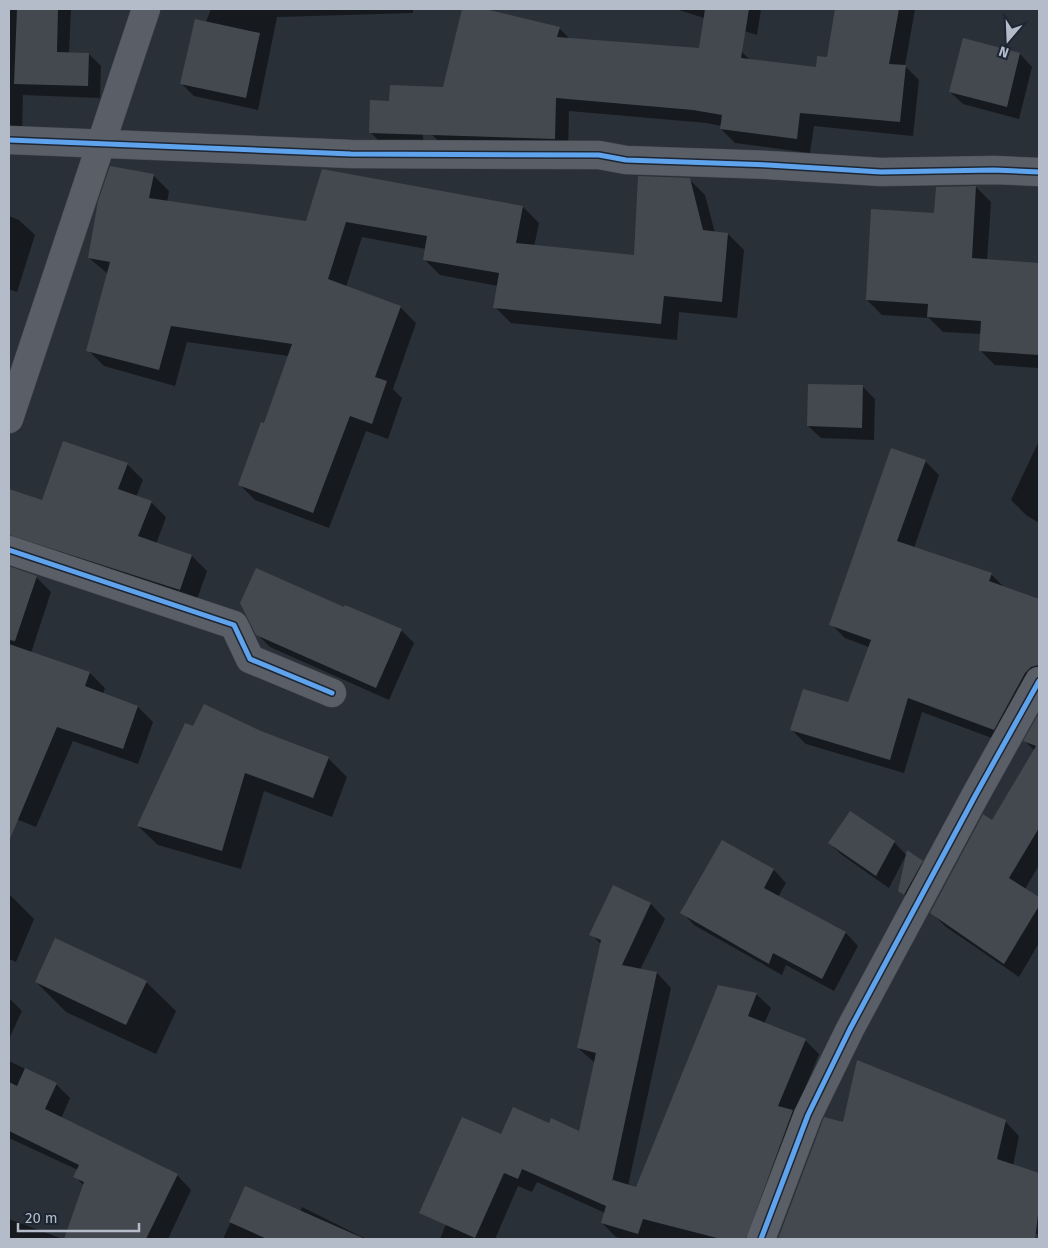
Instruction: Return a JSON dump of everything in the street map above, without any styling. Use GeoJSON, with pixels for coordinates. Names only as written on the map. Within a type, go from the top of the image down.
{"type":"FeatureCollection","features":[{"type":"Feature","properties":{"kind":"street"},"geometry":{"type":"LineString","coordinates":[[9,418],[146,9]]}},
{"type":"Feature","properties":{"kind":"street"},"geometry":{"type":"LineString","coordinates":[[9,140],[352,154],[599,155],[626,160],[768,165],[881,172],[994,170],[1039,172]]}},
{"type":"Feature","properties":{"kind":"street"},"geometry":{"type":"LineString","coordinates":[[9,550],[234,625],[250,659],[332,693]]}},
{"type":"Feature","properties":{"kind":"street"},"geometry":{"type":"LineString","coordinates":[[761,1239],[808,1115],[850,1030],[975,796],[1039,681]]}},
{"type":"Feature","properties":{"kind":"building"},"geometry":{"type":"Polygon","coordinates":[[[17,9],[58,9],[57,52],[89,53],[88,86],[14,84],[17,9]]]}},
{"type":"Feature","properties":{"kind":"building"},"geometry":{"type":"Polygon","coordinates":[[[462,9],[485,9],[560,27],[557,37],[699,48],[705,9],[749,9],[741,58],[816,67],[817,56],[827,57],[835,9],[899,9],[889,64],[906,65],[900,122],[800,113],[797,139],[720,129],[722,115],[693,110],[556,98],[555,139],[369,133],[370,100],[389,101],[390,85],[443,87],[462,9]]]}},
{"type":"Feature","properties":{"kind":"building"},"geometry":{"type":"Polygon","coordinates":[[[195,19],[260,33],[246,98],[180,84],[195,19]]]}},
{"type":"Feature","properties":{"kind":"building"},"geometry":{"type":"Polygon","coordinates":[[[963,38],[1020,53],[1007,107],[949,92],[963,38]]]}},
{"type":"Feature","properties":{"kind":"building"},"geometry":{"type":"Polygon","coordinates":[[[110,166],[154,174],[149,198],[306,221],[322,169],[523,206],[516,243],[634,255],[638,176],[690,178],[703,230],[728,233],[722,302],[664,296],[661,324],[493,308],[499,273],[423,260],[427,236],[346,222],[328,279],[401,306],[375,377],[387,381],[372,424],[350,416],[313,513],[238,485],[261,422],[264,423],[292,344],[171,326],[159,370],[86,351],[110,262],[88,258],[98,201],[110,166]]]}},
{"type":"Feature","properties":{"kind":"building"},"geometry":{"type":"Polygon","coordinates":[[[976,186],[972,258],[1039,263],[1039,355],[979,351],[981,321],[927,317],[928,304],[866,300],[871,209],[934,213],[936,187],[976,186]]]}},
{"type":"Feature","properties":{"kind":"building"},"geometry":{"type":"Polygon","coordinates":[[[808,384],[863,385],[862,428],[807,426],[808,384]]]}},
{"type":"Feature","properties":{"kind":"building"},"geometry":{"type":"Polygon","coordinates":[[[63,441],[128,463],[118,489],[152,501],[138,536],[192,555],[180,590],[9,535],[9,489],[42,500],[63,441]]]}},
{"type":"Feature","properties":{"kind":"building"},"geometry":{"type":"Polygon","coordinates":[[[891,448],[926,460],[897,541],[992,573],[989,581],[1039,599],[1039,665],[1031,667],[1025,673],[994,730],[908,698],[890,760],[790,730],[803,689],[848,702],[871,640],[829,625],[891,448]]]}},
{"type":"Feature","properties":{"kind":"building"},"geometry":{"type":"Polygon","coordinates":[[[9,566],[37,576],[15,641],[9,640],[9,566]]]}},
{"type":"Feature","properties":{"kind":"building"},"geometry":{"type":"Polygon","coordinates":[[[256,568],[344,607],[345,605],[402,629],[376,688],[256,635],[240,603],[256,568]]]}},
{"type":"Feature","properties":{"kind":"building"},"geometry":{"type":"Polygon","coordinates":[[[9,644],[90,672],[85,686],[138,706],[123,749],[57,727],[9,841],[9,644]]]}},
{"type":"Feature","properties":{"kind":"building"},"geometry":{"type":"Polygon","coordinates":[[[204,704],[261,731],[329,757],[313,798],[245,773],[222,851],[137,826],[185,723],[193,726],[204,704]]]}},
{"type":"Feature","properties":{"kind":"building"},"geometry":{"type":"Polygon","coordinates":[[[1039,713],[1039,828],[1009,878],[1039,897],[1039,906],[1004,964],[930,913],[983,814],[992,820],[1036,746],[1023,741],[1039,713]]]}},
{"type":"Feature","properties":{"kind":"building"},"geometry":{"type":"Polygon","coordinates":[[[850,811],[895,841],[876,876],[828,843],[850,811]]]}},
{"type":"Feature","properties":{"kind":"building"},"geometry":{"type":"Polygon","coordinates":[[[722,840],[774,869],[764,888],[846,932],[822,979],[773,953],[769,964],[680,913],[722,840]]]}},
{"type":"Feature","properties":{"kind":"building"},"geometry":{"type":"Polygon","coordinates":[[[907,850],[923,861],[904,895],[898,891],[907,850]]]}},
{"type":"Feature","properties":{"kind":"building"},"geometry":{"type":"Polygon","coordinates":[[[613,885],[651,903],[622,965],[657,972],[612,1182],[613,1180],[636,1187],[718,985],[757,993],[748,1016],[806,1039],[778,1106],[793,1110],[746,1239],[721,1239],[643,1219],[638,1234],[601,1223],[606,1206],[522,1169],[518,1179],[504,1173],[475,1238],[419,1213],[462,1117],[501,1134],[513,1107],[549,1123],[551,1118],[579,1131],[596,1053],[577,1048],[601,940],[589,935],[613,885]]]}},
{"type":"Feature","properties":{"kind":"building"},"geometry":{"type":"Polygon","coordinates":[[[55,938],[147,981],[126,1025],[35,982],[55,938]]]}},
{"type":"Feature","properties":{"kind":"building"},"geometry":{"type":"Polygon","coordinates":[[[857,1060],[1006,1120],[997,1159],[1039,1173],[1039,1207],[1035,1239],[778,1239],[824,1117],[843,1122],[857,1060]]]}},
{"type":"Feature","properties":{"kind":"building"},"geometry":{"type":"Polygon","coordinates":[[[25,1068],[57,1083],[45,1109],[178,1174],[146,1239],[64,1239],[84,1182],[73,1177],[79,1165],[9,1131],[9,1082],[17,1086],[25,1068]]]}},
{"type":"Feature","properties":{"kind":"building"},"geometry":{"type":"Polygon","coordinates":[[[245,1186],[365,1239],[267,1239],[229,1222],[245,1186]]]}},
{"type":"Feature","properties":{"kind":"cycle path"},"geometry":{"type":"LineString","coordinates":[[9,140],[351,154],[599,155],[626,160],[768,165],[881,172],[994,170],[1039,172]]}},
{"type":"Feature","properties":{"kind":"cycle path"},"geometry":{"type":"LineString","coordinates":[[9,550],[234,625],[250,659],[332,693]]}},
{"type":"Feature","properties":{"kind":"cycle path"},"geometry":{"type":"LineString","coordinates":[[761,1239],[808,1115],[850,1029],[1039,681]]}}]}
